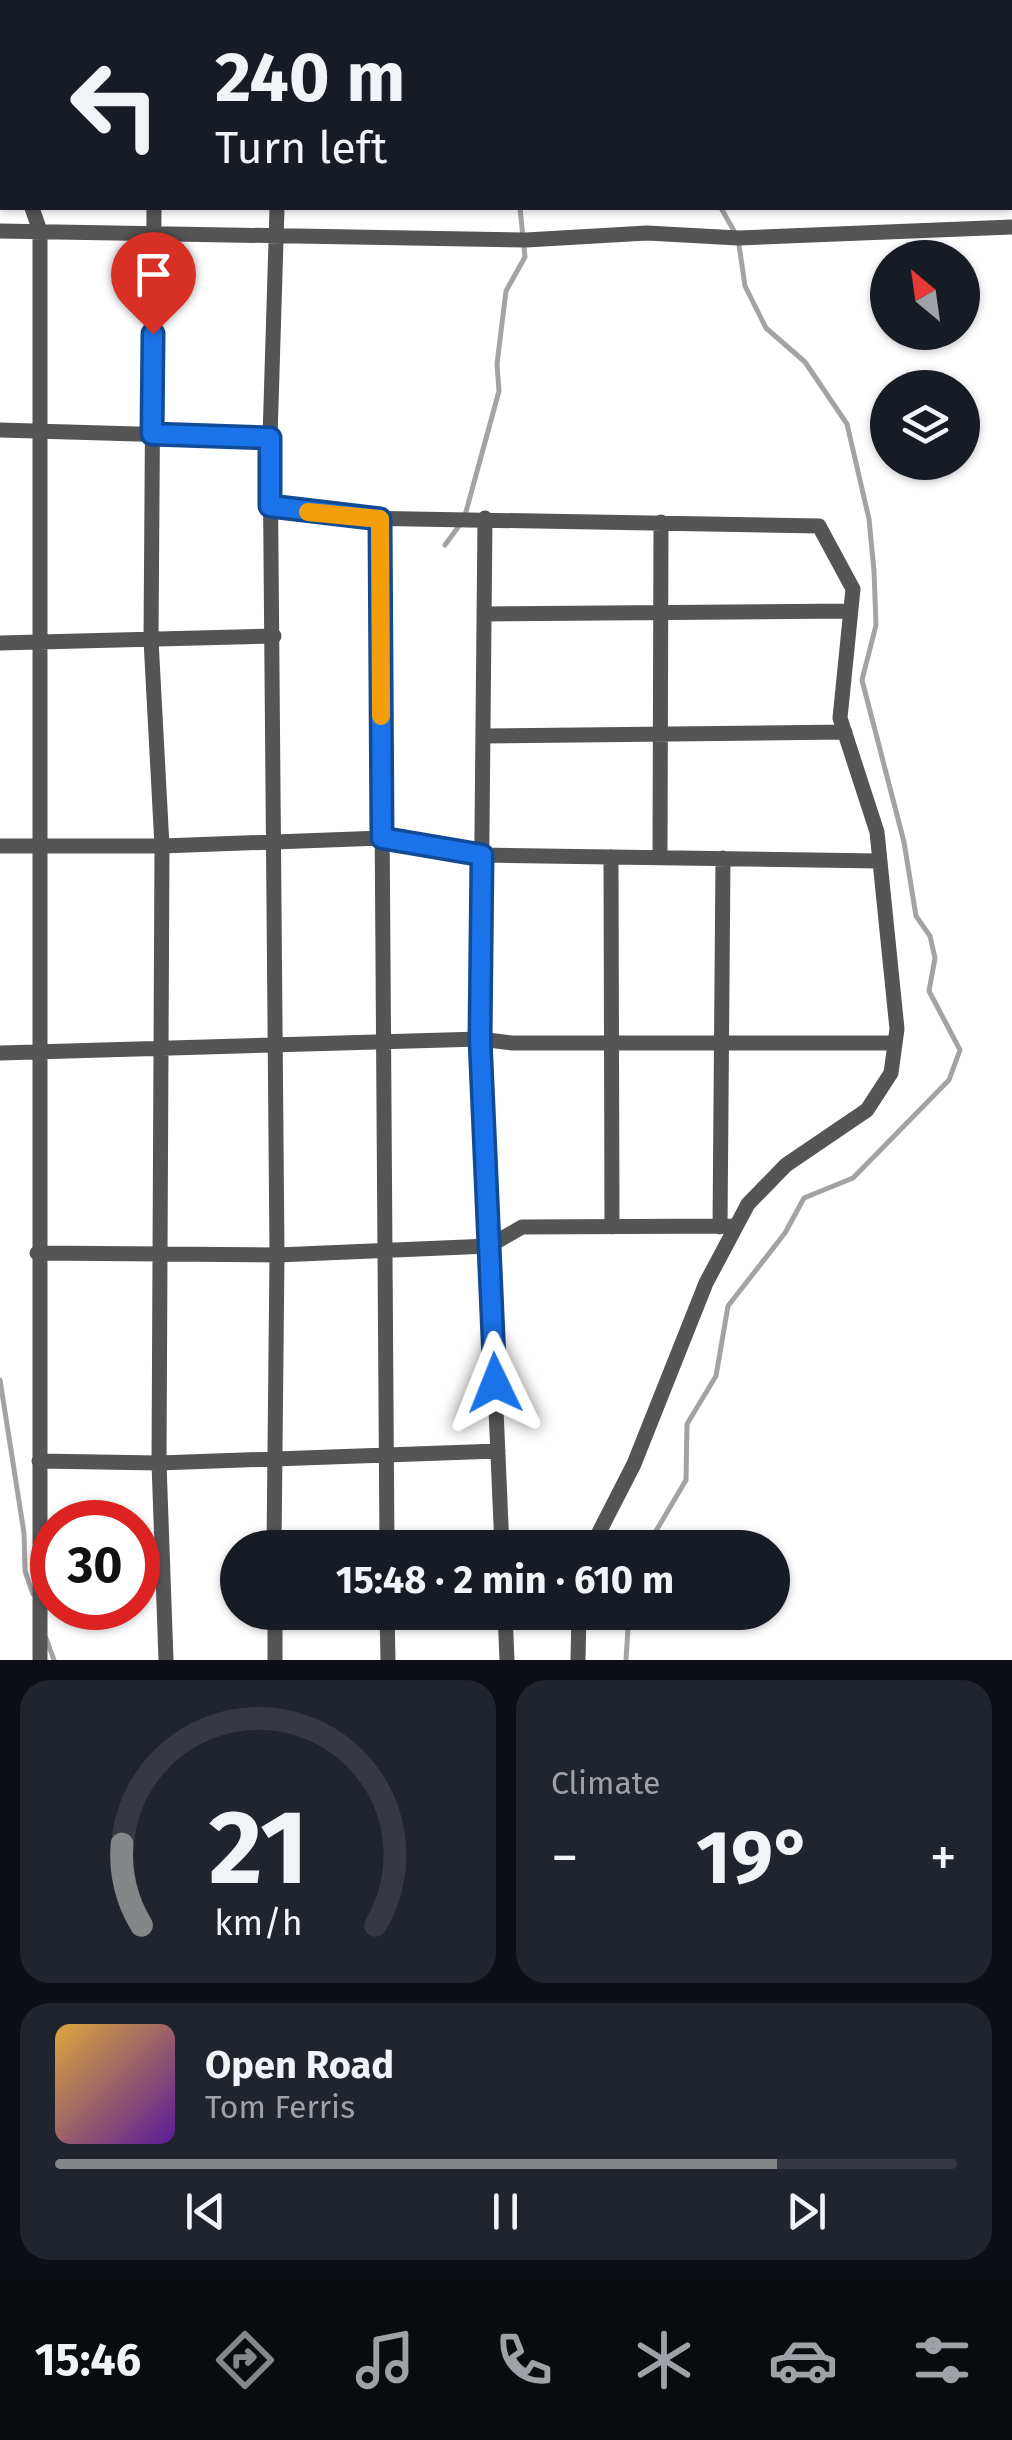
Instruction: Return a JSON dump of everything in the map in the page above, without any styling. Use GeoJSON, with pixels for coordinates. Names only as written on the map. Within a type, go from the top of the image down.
{"type":"FeatureCollection","features":[{"type":"Feature","properties":{"kind":"street"},"geometry":{"type":"LineString","coordinates":[[33,210],[40,231],[40,1660]]}},
{"type":"Feature","properties":{"kind":"street"},"geometry":{"type":"LineString","coordinates":[[154,210],[151,640],[162,846],[158,1050],[159,1463],[166,1660]]}},
{"type":"Feature","properties":{"kind":"street"},"geometry":{"type":"LineString","coordinates":[[274,1530],[274,636],[270,438],[277,210]]}},
{"type":"Feature","properties":{"kind":"street"},"geometry":{"type":"LineString","coordinates":[[0,231],[526,240],[648,233],[738,238],[1012,227]]}},
{"type":"Feature","properties":{"kind":"street"},"geometry":{"type":"LineString","coordinates":[[0,430],[270,438]]}},
{"type":"Feature","properties":{"kind":"street"},"geometry":{"type":"LineString","coordinates":[[270,506],[380,519],[819,526],[853,589],[842,664],[840,718],[877,832],[895,1043],[891,1073],[867,1110],[786,1165],[728,1226],[634,1464],[600,1530]]}},
{"type":"Feature","properties":{"kind":"street"},"geometry":{"type":"LineString","coordinates":[[485,518],[480,1039],[501,1530]]}},
{"type":"Feature","properties":{"kind":"street"},"geometry":{"type":"LineString","coordinates":[[380,519],[387,1530]]}},
{"type":"Feature","properties":{"kind":"street"},"geometry":{"type":"LineString","coordinates":[[660,858],[661,522]]}},
{"type":"Feature","properties":{"kind":"street"},"geometry":{"type":"LineString","coordinates":[[484,614],[850,611]]}},
{"type":"Feature","properties":{"kind":"street"},"geometry":{"type":"LineString","coordinates":[[0,643],[274,636]]}},
{"type":"Feature","properties":{"kind":"street"},"geometry":{"type":"LineString","coordinates":[[483,736],[845,732]]}},
{"type":"Feature","properties":{"kind":"street"},"geometry":{"type":"LineString","coordinates":[[0,846],[162,846],[382,838],[482,855],[879,861]]}},
{"type":"Feature","properties":{"kind":"street"},"geometry":{"type":"LineString","coordinates":[[610,857],[612,1227]]}},
{"type":"Feature","properties":{"kind":"street"},"geometry":{"type":"LineString","coordinates":[[723,858],[722,1043],[728,1226]]}},
{"type":"Feature","properties":{"kind":"street"},"geometry":{"type":"LineString","coordinates":[[0,1052],[274,1048],[480,1039],[895,1043]]}},
{"type":"Feature","properties":{"kind":"street"},"geometry":{"type":"LineString","coordinates":[[37,1253],[276,1255],[385,1251],[489,1246],[522,1227],[728,1226]]}},
{"type":"Feature","properties":{"kind":"street"},"geometry":{"type":"LineString","coordinates":[[39,1462],[159,1463],[498,1451]]}},
{"type":"Feature","properties":{"kind":"street"},"geometry":{"type":"LineString","coordinates":[[275,1630],[276,1660]]}},
{"type":"Feature","properties":{"kind":"street"},"geometry":{"type":"LineString","coordinates":[[387,1630],[388,1660]]}},
{"type":"Feature","properties":{"kind":"street"},"geometry":{"type":"LineString","coordinates":[[506,1630],[507,1660]]}},
{"type":"Feature","properties":{"kind":"street"},"geometry":{"type":"LineString","coordinates":[[578,1660],[579,1630]]}},
{"type":"Feature","properties":{"kind":"waterway"},"geometry":{"type":"LineString","coordinates":[[445,545],[464,519],[499,391],[497,364],[506,291],[525,257],[520,210]]}},
{"type":"Feature","properties":{"kind":"waterway"},"geometry":{"type":"LineString","coordinates":[[657,1530],[686,1480],[687,1424],[716,1376],[728,1306],[785,1233],[804,1198],[853,1178],[949,1080],[960,1050],[929,991],[935,958],[930,936],[916,916],[904,842],[862,680],[876,625],[874,571],[869,519],[847,424],[805,362],[766,328],[745,286],[738,238],[722,210]]}},
{"type":"Feature","properties":{"kind":"waterway"},"geometry":{"type":"LineString","coordinates":[[0,1380],[30,1585]]}},
{"type":"Feature","properties":{"kind":"waterway"},"geometry":{"type":"LineString","coordinates":[[626,1660],[628,1630]]}},
{"type":"Feature","properties":{"kind":"waterway"},"geometry":{"type":"LineString","coordinates":[[46,1638],[54,1660]]}},
{"type":"Feature","properties":{"kind":"slow traffic"},"geometry":{"type":"LineString","coordinates":[[308,512],[380,519],[381,716]]}},
{"type":"Feature","properties":{"kind":"route"},"geometry":{"type":"LineString","coordinates":[[153,334],[152,434],[270,438],[270,506],[380,519],[382,838],[482,855],[480,1039],[495,1383]]}}]}
